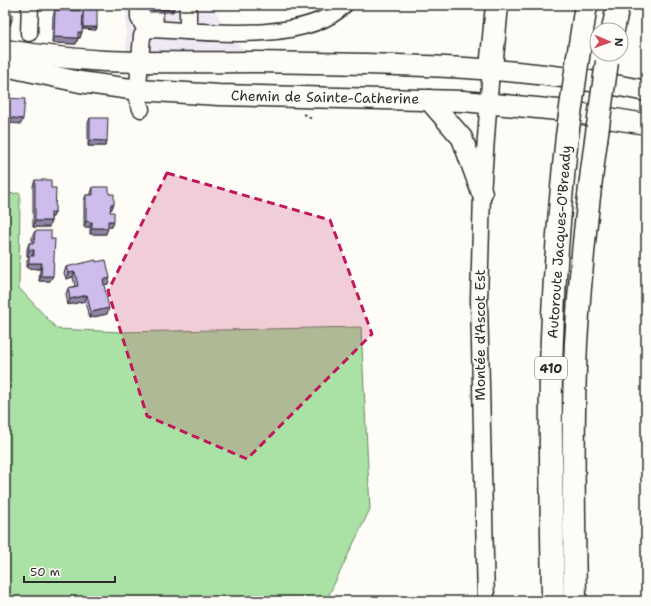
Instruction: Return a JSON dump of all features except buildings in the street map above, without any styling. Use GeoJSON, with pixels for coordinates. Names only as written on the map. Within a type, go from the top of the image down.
{"type":"FeatureCollection","features":[{"type":"Feature","properties":{"kind":"highway"},"geometry":{"type":"LineString","coordinates":[[491,69],[497,5]]}},
{"type":"Feature","properties":{"kind":"highway","name":"Autoroute Jacques-O'Bready"},"geometry":{"type":"LineString","coordinates":[[553,601],[552,356],[557,240],[567,136],[586,5]]}},
{"type":"Feature","properties":{"kind":"highway"},"geometry":{"type":"LineString","coordinates":[[615,22],[618,5]]}},
{"type":"Feature","properties":{"kind":"highway","name":"Autoroute Jacques-O'Bready"},"geometry":{"type":"LineString","coordinates":[[575,601],[573,459],[576,342],[585,231],[607,62]]}},
{"type":"Feature","properties":{"kind":"main road"},"geometry":{"type":"LineString","coordinates":[[5,50],[81,59],[140,62],[314,63],[491,69],[571,78],[646,91]]}},
{"type":"Feature","properties":{"kind":"main road","name":"Chemin de Sainte-Catherine"},"geometry":{"type":"LineString","coordinates":[[5,66],[80,82],[140,100],[206,94],[429,100],[488,103],[576,112],[646,124]]}},
{"type":"Feature","properties":{"kind":"main road"},"geometry":{"type":"LineString","coordinates":[[429,100],[462,138],[482,193]]}},
{"type":"Feature","properties":{"kind":"street"},"geometry":{"type":"LineString","coordinates":[[29,33],[30,5]]}},
{"type":"Feature","properties":{"kind":"street"},"geometry":{"type":"LineString","coordinates":[[139,5],[139,18],[150,30],[246,33],[277,31],[320,20],[333,14],[344,5]]}},
{"type":"Feature","properties":{"kind":"street"},"geometry":{"type":"LineString","coordinates":[[188,5],[188,31]]}},
{"type":"Feature","properties":{"kind":"street"},"geometry":{"type":"LineString","coordinates":[[140,100],[142,36],[150,30],[155,12]]}},
{"type":"Feature","properties":{"kind":"street","name":"Montée d'Ascot Est"},"geometry":{"type":"LineString","coordinates":[[486,601],[479,353],[482,193],[491,69]]}},
{"type":"Feature","properties":{"kind":"highlighted area"},"geometry":{"type":"Polygon","coordinates":[[[167,173],[330,220],[372,334],[247,459],[147,416],[108,291],[167,173]]]}},
{"type":"Feature","properties":{"kind":"shaded area"},"geometry":{"type":"Polygon","coordinates":[[[126,5],[212,5],[225,27],[225,37],[243,48],[243,54],[126,56],[126,5]]]}},
{"type":"Feature","properties":{"kind":"green space"},"geometry":{"type":"Polygon","coordinates":[[[20,193],[19,288],[57,329],[122,332],[361,327],[370,509],[326,601],[5,601],[5,194],[20,193]]]}}]}
